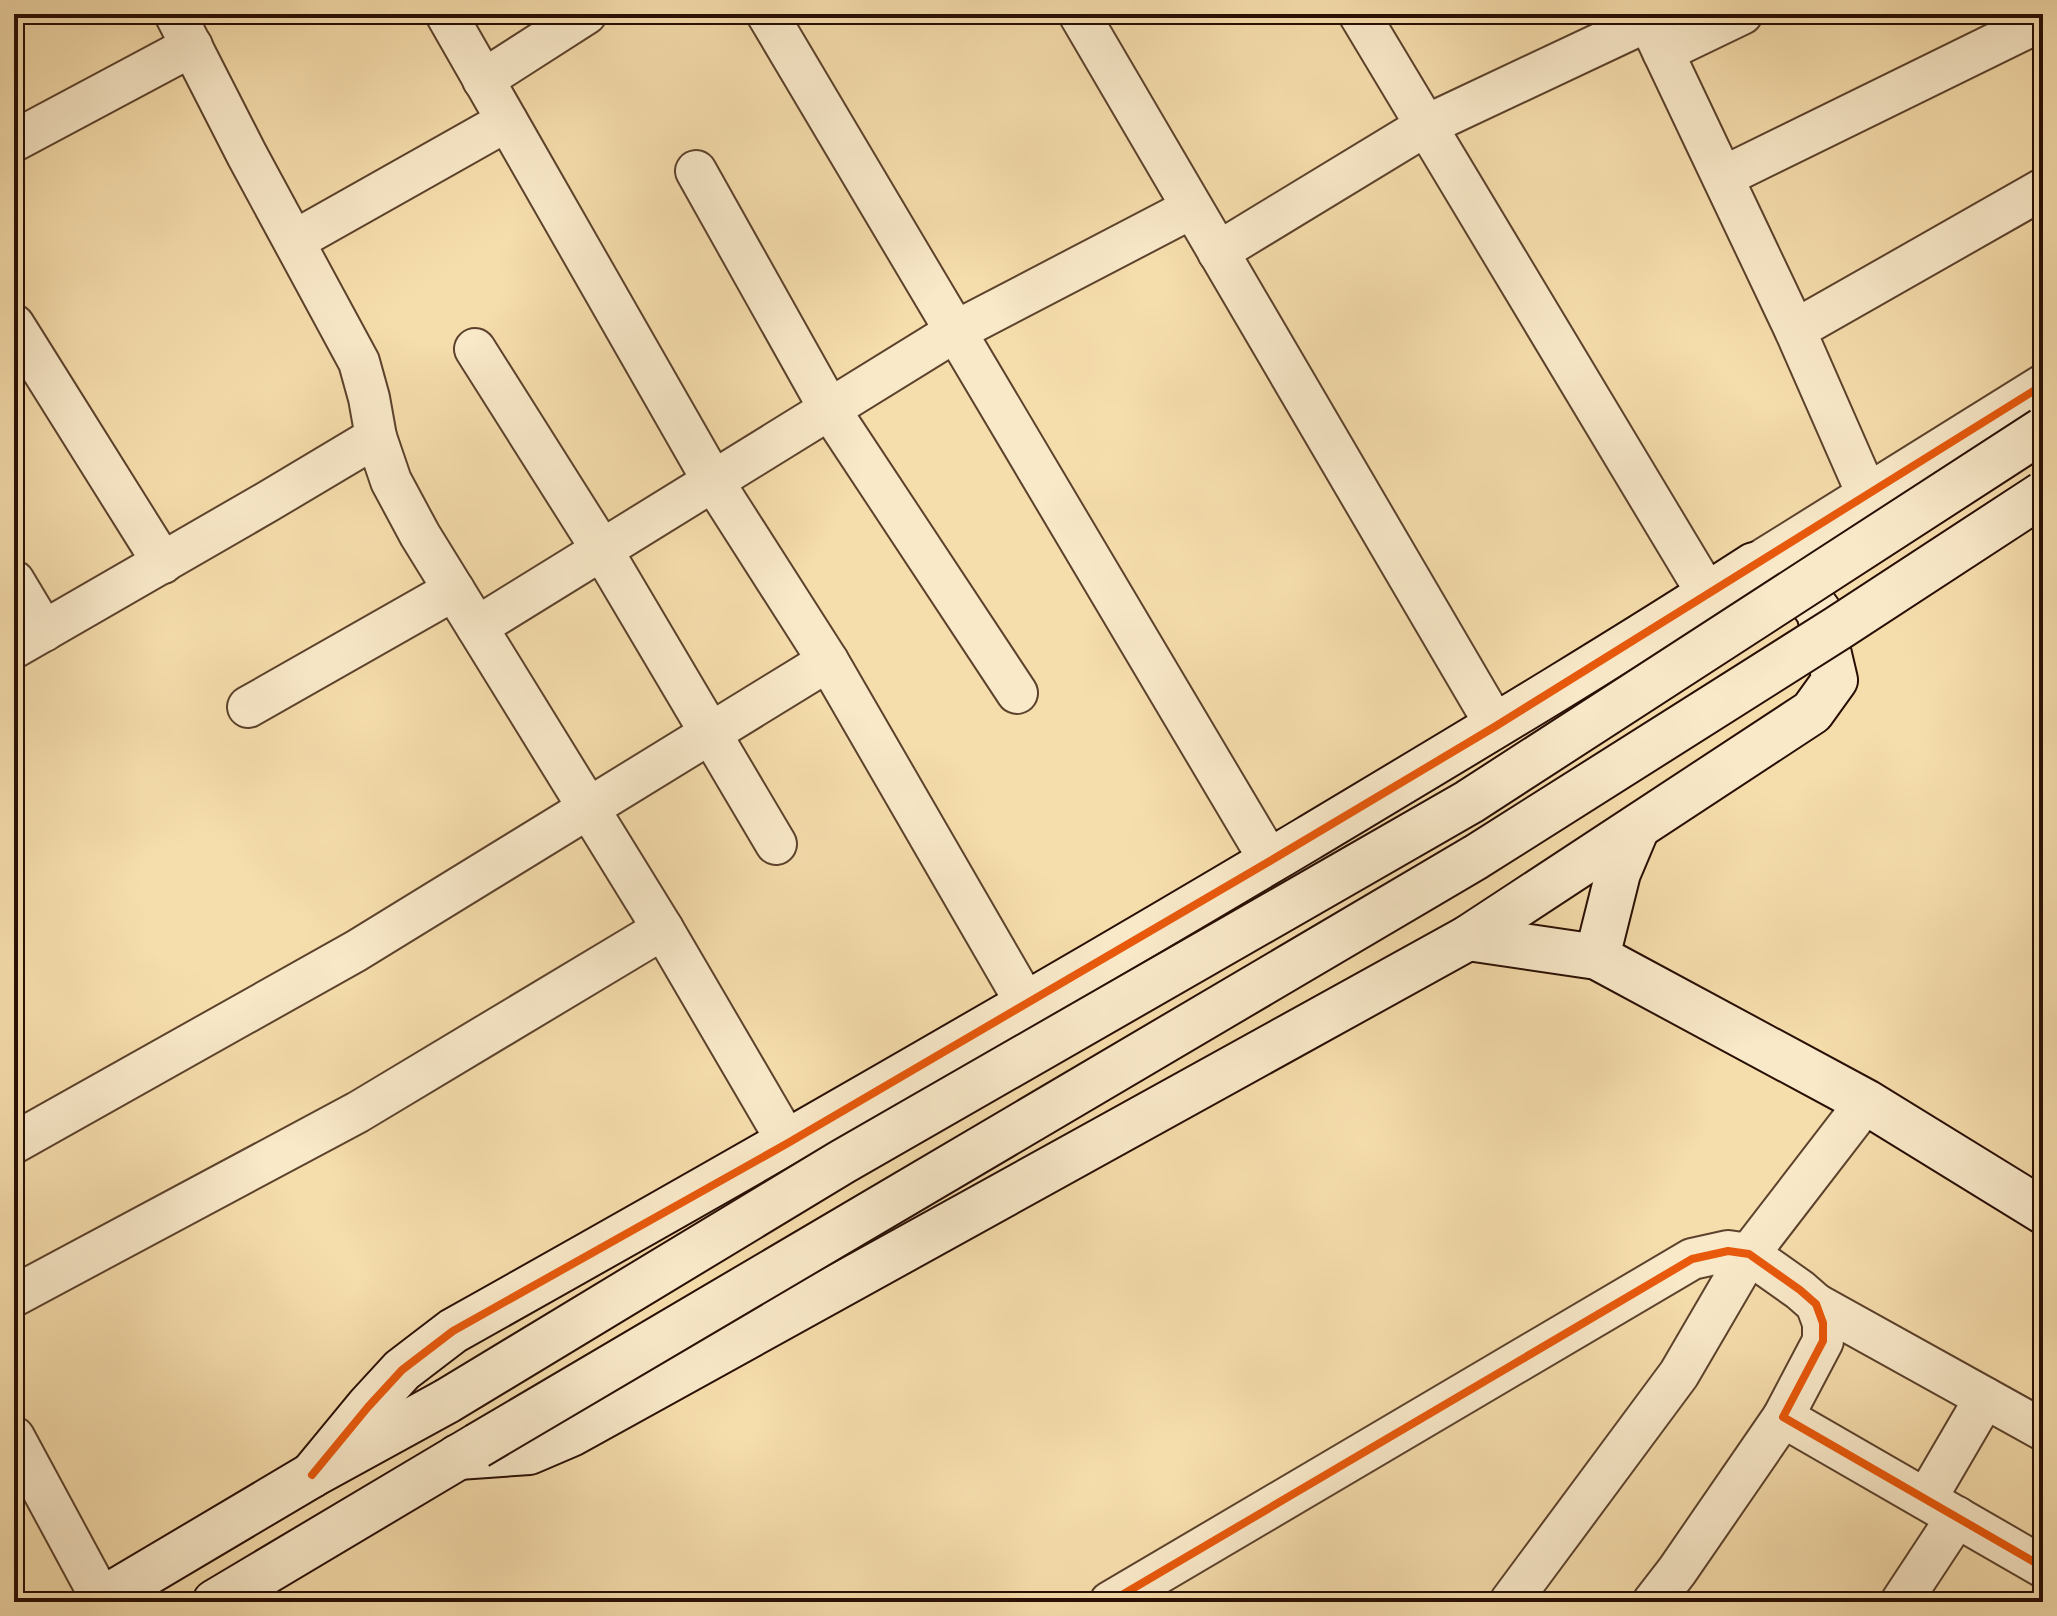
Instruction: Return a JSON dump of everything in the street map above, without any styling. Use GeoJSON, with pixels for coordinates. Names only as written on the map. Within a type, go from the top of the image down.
{"type":"FeatureCollection","features":[{"type":"Feature","properties":{"kind":"main road"},"geometry":{"type":"LineString","coordinates":[[100,1601],[312,1475],[447,1401],[842,1162],[1469,802],[2043,430]]}},
{"type":"Feature","properties":{"kind":"main road"},"geometry":{"type":"LineString","coordinates":[[215,1602],[1476,857],[2043,494]]}},
{"type":"Feature","properties":{"kind":"main road"},"geometry":{"type":"LineString","coordinates":[[312,1475],[402,1370],[453,1331],[1027,1005],[1496,726],[1754,565],[1785,565],[1819,612],[1835,680],[1812,712],[1468,938],[571,1434],[529,1452],[467,1452]]}},
{"type":"Feature","properties":{"kind":"main road"},"geometry":{"type":"LineString","coordinates":[[1597,957],[1618,873],[1637,828]]}},
{"type":"Feature","properties":{"kind":"main road"},"geometry":{"type":"LineString","coordinates":[[1468,938],[1597,957],[1866,1102],[2043,1211]]}},
{"type":"Feature","properties":{"kind":"street"},"geometry":{"type":"LineString","coordinates":[[446,14],[713,481],[828,661],[1027,1005]]}},
{"type":"Feature","properties":{"kind":"street"},"geometry":{"type":"LineString","coordinates":[[483,80],[586,14]]}},
{"type":"Feature","properties":{"kind":"street"},"geometry":{"type":"LineString","coordinates":[[767,14],[1270,861]]}},
{"type":"Feature","properties":{"kind":"street"},"geometry":{"type":"LineString","coordinates":[[1079,14],[1496,726]]}},
{"type":"Feature","properties":{"kind":"street"},"geometry":{"type":"LineString","coordinates":[[1359,14],[1708,595]]}},
{"type":"Feature","properties":{"kind":"street"},"geometry":{"type":"LineString","coordinates":[[1218,252],[1427,125],[1652,29],[1742,14]]}},
{"type":"Feature","properties":{"kind":"street"},"geometry":{"type":"LineString","coordinates":[[1723,177],[2043,20]]}},
{"type":"Feature","properties":{"kind":"street"},"geometry":{"type":"LineString","coordinates":[[1652,29],[1795,330],[1867,494]]}},
{"type":"Feature","properties":{"kind":"street"},"geometry":{"type":"LineString","coordinates":[[14,141],[184,30],[247,155],[359,362],[376,437],[391,481],[420,535],[663,929],[788,1143]]}},
{"type":"Feature","properties":{"kind":"street"},"geometry":{"type":"LineString","coordinates":[[294,241],[507,121]]}},
{"type":"Feature","properties":{"kind":"street"},"geometry":{"type":"LineString","coordinates":[[696,171],[830,410],[1017,693]]}},
{"type":"Feature","properties":{"kind":"street"},"geometry":{"type":"LineString","coordinates":[[1795,330],[2043,189]]}},
{"type":"Feature","properties":{"kind":"street"},"geometry":{"type":"LineString","coordinates":[[477,627],[956,331],[1192,208]]}},
{"type":"Feature","properties":{"kind":"street"},"geometry":{"type":"LineString","coordinates":[[14,325],[163,563]]}},
{"type":"Feature","properties":{"kind":"street"},"geometry":{"type":"LineString","coordinates":[[475,349],[602,550],[776,844]]}},
{"type":"Feature","properties":{"kind":"street"},"geometry":{"type":"LineString","coordinates":[[1754,565],[2043,385]]}},
{"type":"Feature","properties":{"kind":"street"},"geometry":{"type":"LineString","coordinates":[[14,581],[29,640],[376,437]]}},
{"type":"Feature","properties":{"kind":"street"},"geometry":{"type":"LineString","coordinates":[[248,707],[454,590]]}},
{"type":"Feature","properties":{"kind":"street"},"geometry":{"type":"LineString","coordinates":[[14,1143],[356,951],[828,661]]}},
{"type":"Feature","properties":{"kind":"street"},"geometry":{"type":"LineString","coordinates":[[14,1296],[358,1112],[663,929]]}},
{"type":"Feature","properties":{"kind":"street"},"geometry":{"type":"LineString","coordinates":[[1510,1602],[1679,1374],[1749,1254],[1866,1102]]}},
{"type":"Feature","properties":{"kind":"street"},"geometry":{"type":"LineString","coordinates":[[1110,1602],[1692,1259],[1728,1251],[1749,1254],[1816,1304],[2043,1430]]}},
{"type":"Feature","properties":{"kind":"street"},"geometry":{"type":"LineString","coordinates":[[1653,1602],[1783,1417],[1823,1341],[1823,1323],[1816,1304]]}},
{"type":"Feature","properties":{"kind":"street"},"geometry":{"type":"LineString","coordinates":[[1901,1602],[1985,1398]]}},
{"type":"Feature","properties":{"kind":"street"},"geometry":{"type":"LineString","coordinates":[[1783,1417],[2043,1567]]}},
{"type":"Feature","properties":{"kind":"street"},"geometry":{"type":"LineString","coordinates":[[14,1437],[100,1601]]}},
{"type":"Feature","properties":{"kind":"cycle path"},"geometry":{"type":"LineString","coordinates":[[312,1475],[402,1370],[453,1331],[788,1143],[1270,861],[1496,726],[2043,385]]}},
{"type":"Feature","properties":{"kind":"cycle path"},"geometry":{"type":"LineString","coordinates":[[1110,1602],[1692,1259],[1728,1251],[1749,1254],[1800,1290],[1816,1304],[1823,1323],[1823,1341],[1783,1417],[2043,1567]]}}]}
